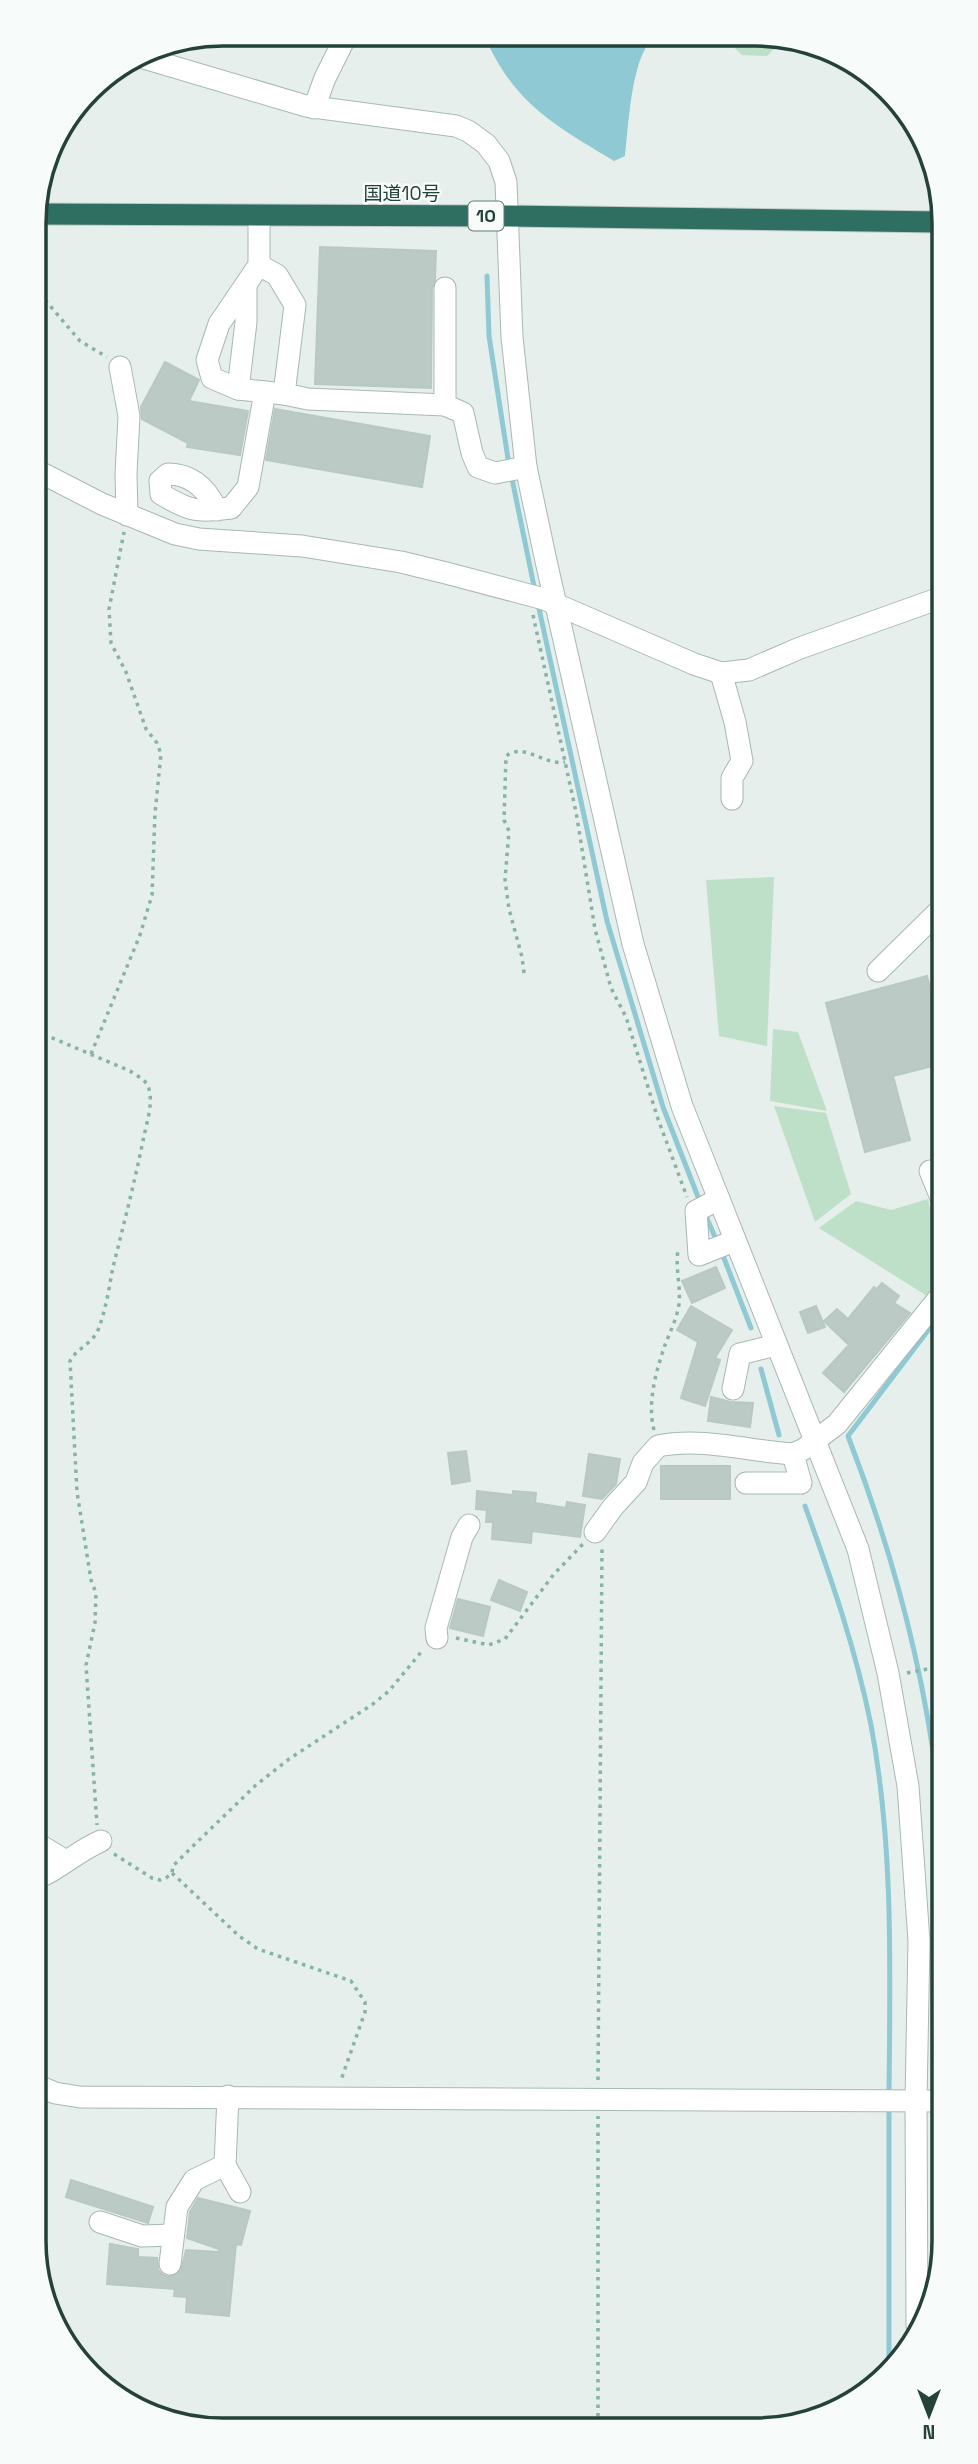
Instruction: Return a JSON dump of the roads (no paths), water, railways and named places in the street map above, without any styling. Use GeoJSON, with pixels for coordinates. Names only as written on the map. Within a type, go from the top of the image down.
{"type":"FeatureCollection","features":[{"type":"Feature","properties":{"kind":"highway","name":"国道10号"},"geometry":{"type":"LineString","coordinates":[[46,214],[508,216],[932,222]]}},
{"type":"Feature","properties":{"kind":"street"},"geometry":{"type":"LineString","coordinates":[[314,108],[341,46]]}},
{"type":"Feature","properties":{"kind":"street"},"geometry":{"type":"LineString","coordinates":[[152,60],[314,108],[441,124],[468,131],[486,144],[499,161],[506,182],[508,216],[515,469],[539,599],[632,944],[682,1106],[705,1206],[776,1345],[858,1549],[899,1727],[908,1786],[919,1941],[898,2101],[916,2315]]}},
{"type":"Feature","properties":{"kind":"street"},"geometry":{"type":"LineString","coordinates":[[259,216],[259,265],[219,324],[207,360],[212,379],[237,389],[308,399],[445,405],[463,413],[478,467],[495,473],[515,469]]}},
{"type":"Feature","properties":{"kind":"street"},"geometry":{"type":"LineString","coordinates":[[127,506],[161,494],[185,508],[207,511],[231,508],[248,487],[275,393],[295,305],[277,275],[259,265]]}},
{"type":"Feature","properties":{"kind":"street"},"geometry":{"type":"LineString","coordinates":[[237,389],[246,322],[246,285]]}},
{"type":"Feature","properties":{"kind":"street"},"geometry":{"type":"LineString","coordinates":[[445,288],[445,405]]}},
{"type":"Feature","properties":{"kind":"street"},"geometry":{"type":"LineString","coordinates":[[120,367],[129,416],[127,506]]}},
{"type":"Feature","properties":{"kind":"street"},"geometry":{"type":"LineString","coordinates":[[46,475],[66,487],[127,506],[175,534],[199,539],[302,546],[390,561],[539,599],[722,673],[749,670],[800,648],[932,601]]}},
{"type":"Feature","properties":{"kind":"street"},"geometry":{"type":"LineString","coordinates":[[722,673],[742,761],[732,778],[732,799]]}},
{"type":"Feature","properties":{"kind":"street"},"geometry":{"type":"LineString","coordinates":[[878,971],[932,917]]}},
{"type":"Feature","properties":{"kind":"street"},"geometry":{"type":"LineString","coordinates":[[930,1171],[932,1176]]}},
{"type":"Feature","properties":{"kind":"street"},"geometry":{"type":"LineString","coordinates":[[705,1206],[699,1255],[724,1245]]}},
{"type":"Feature","properties":{"kind":"street"},"geometry":{"type":"LineString","coordinates":[[595,1532],[636,1482],[643,1463],[658,1446],[701,1442],[793,1454],[804,1449],[836,1424],[932,1306]]}},
{"type":"Feature","properties":{"kind":"street"},"geometry":{"type":"LineString","coordinates":[[733,1389],[740,1354],[776,1345]]}},
{"type":"Feature","properties":{"kind":"street"},"geometry":{"type":"LineString","coordinates":[[746,1483],[801,1483],[793,1454]]}},
{"type":"Feature","properties":{"kind":"street"},"geometry":{"type":"LineString","coordinates":[[437,1638],[436,1628],[458,1548],[469,1525]]}},
{"type":"Feature","properties":{"kind":"street"},"geometry":{"type":"LineString","coordinates":[[46,1873],[101,1841]]}},
{"type":"Feature","properties":{"kind":"street"},"geometry":{"type":"LineString","coordinates":[[46,1849],[66,1861]]}},
{"type":"Feature","properties":{"kind":"street"},"geometry":{"type":"LineString","coordinates":[[46,2089],[80,2097],[932,2101]]}},
{"type":"Feature","properties":{"kind":"street"},"geometry":{"type":"LineString","coordinates":[[228,2096],[225,2165],[240,2192]]}},
{"type":"Feature","properties":{"kind":"street"},"geometry":{"type":"LineString","coordinates":[[170,2264],[177,2207],[194,2180],[225,2165]]}},
{"type":"Feature","properties":{"kind":"street"},"geometry":{"type":"LineString","coordinates":[[100,2222],[142,2236],[173,2235]]}},
{"type":"Feature","properties":{"kind":"water"},"geometry":{"type":"Polygon","coordinates":[[[490,46],[647,46],[636,73],[625,156],[614,161],[554,123],[522,95],[490,46]]]}},
{"type":"Feature","properties":{"kind":"waterway"},"geometry":{"type":"LineString","coordinates":[[487,276],[489,336],[509,465]]}},
{"type":"Feature","properties":{"kind":"waterway"},"geometry":{"type":"LineString","coordinates":[[511,474],[535,591]]}},
{"type":"Feature","properties":{"kind":"waterway"},"geometry":{"type":"LineString","coordinates":[[538,604],[607,921],[663,1107],[700,1202]]}},
{"type":"Feature","properties":{"kind":"waterway"},"geometry":{"type":"LineString","coordinates":[[705,1214],[718,1244]]}},
{"type":"Feature","properties":{"kind":"waterway"},"geometry":{"type":"LineString","coordinates":[[722,1253],[751,1328]]}},
{"type":"Feature","properties":{"kind":"waterway"},"geometry":{"type":"LineString","coordinates":[[932,1325],[848,1436],[883,1535],[911,1636],[932,1745]]}},
{"type":"Feature","properties":{"kind":"waterway"},"geometry":{"type":"LineString","coordinates":[[761,1369],[779,1435]]}},
{"type":"Feature","properties":{"kind":"waterway"},"geometry":{"type":"LineString","coordinates":[[805,1506],[858,1669],[878,1771],[884,1817],[889,1910],[889,2096]]}},
{"type":"Feature","properties":{"kind":"waterway"},"geometry":{"type":"LineString","coordinates":[[889,2106],[889,2357]]}}]}
